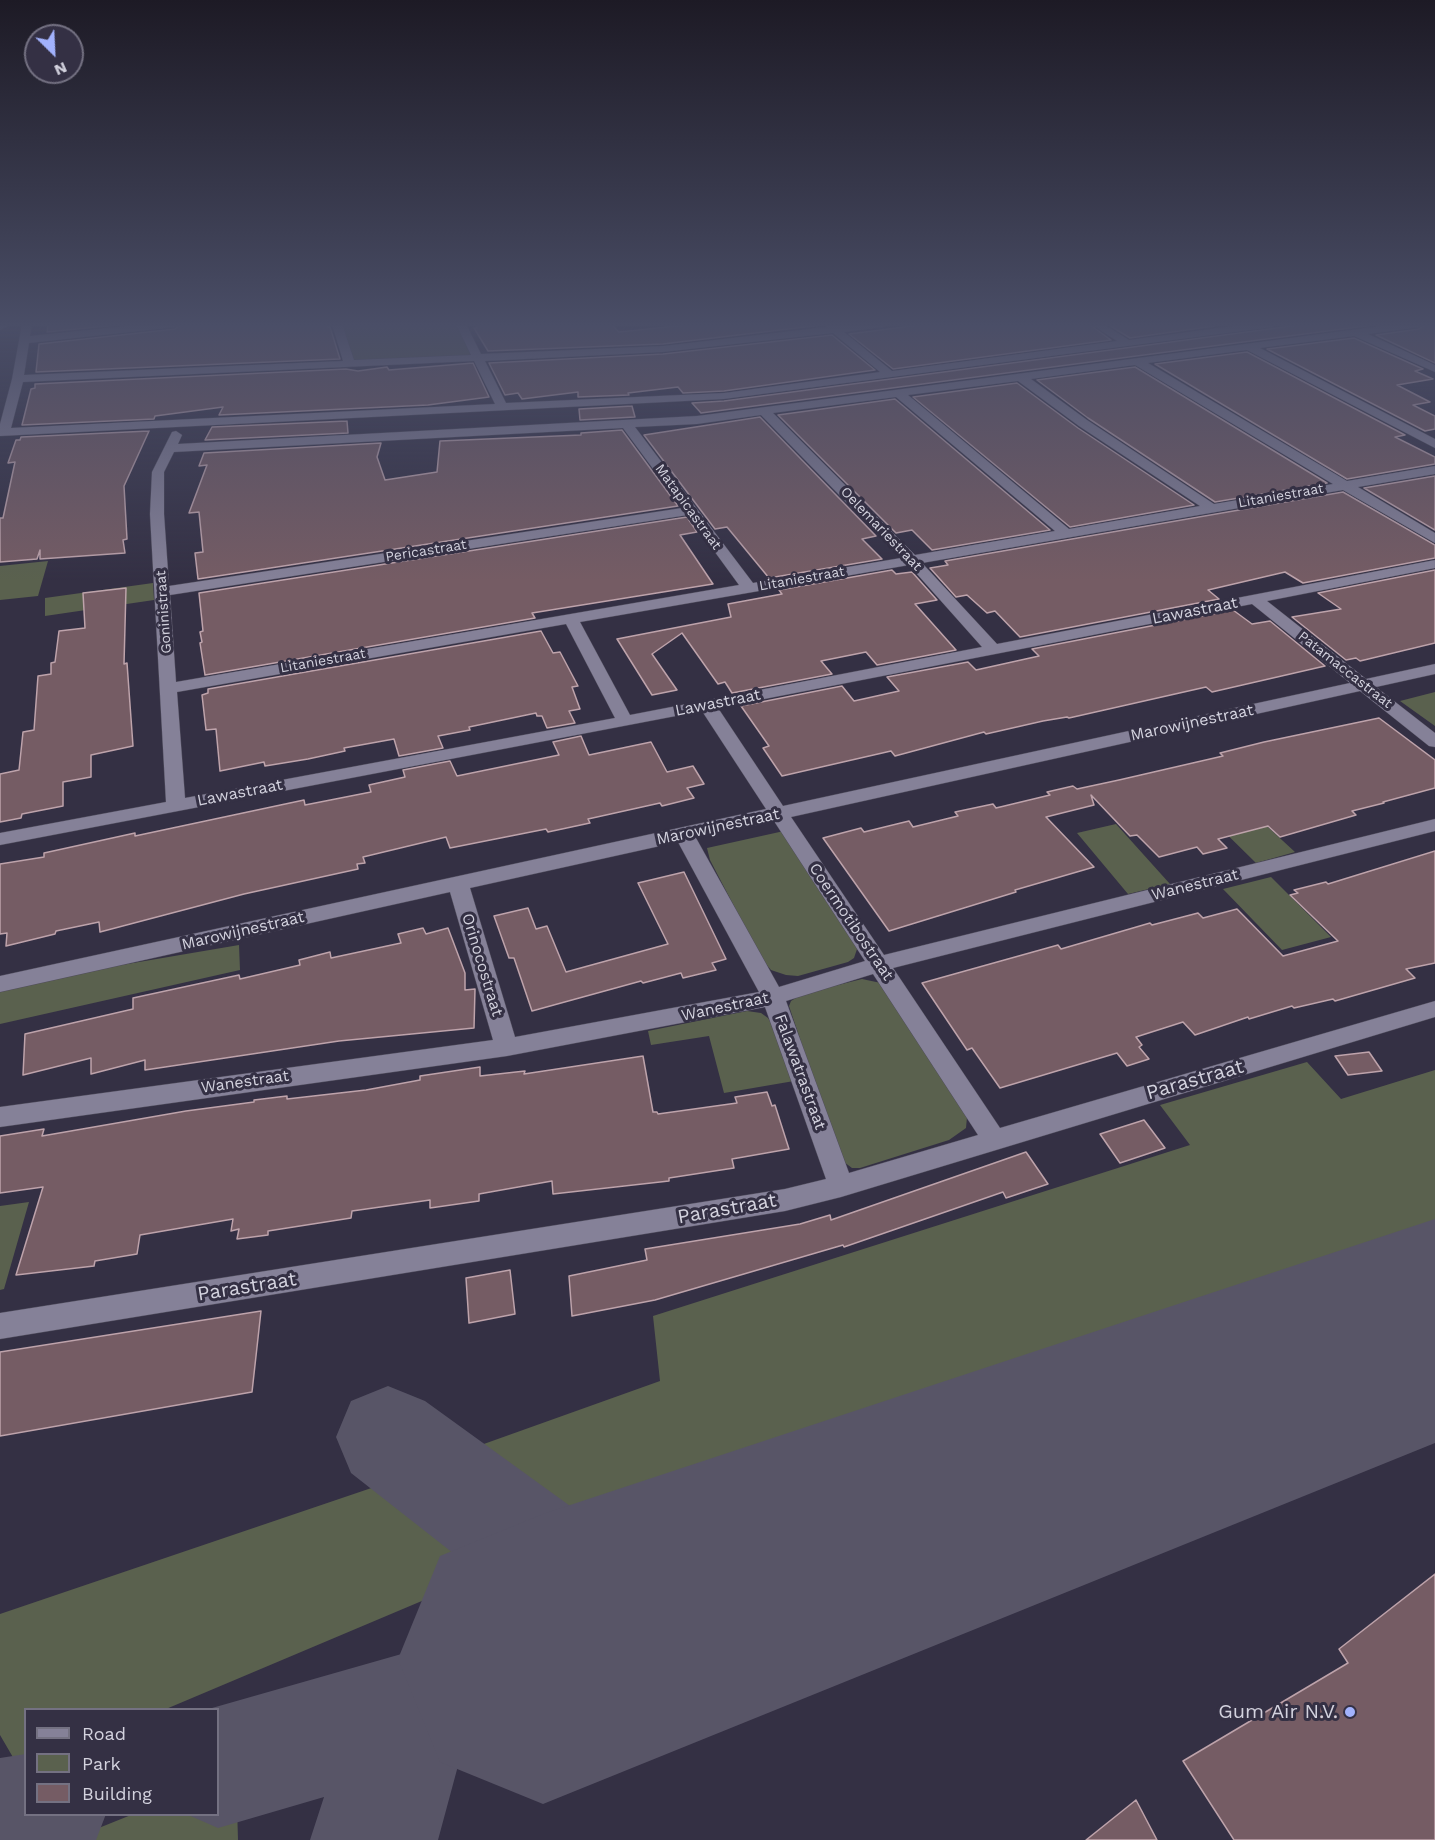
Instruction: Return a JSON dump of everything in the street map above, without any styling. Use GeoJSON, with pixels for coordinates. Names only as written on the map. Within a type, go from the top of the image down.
{"type":"FeatureCollection","features":[{"type":"Feature","properties":{"kind":"street"},"geometry":{"type":"LineString","coordinates":[[9,410],[2,432],[465,410]]}},
{"type":"Feature","properties":{"kind":"street"},"geometry":{"type":"LineString","coordinates":[[170,448],[627,424],[781,410]]}},
{"type":"Feature","properties":{"kind":"street"},"geometry":{"type":"LineString","coordinates":[[918,410],[1066,533]]}},
{"type":"Feature","properties":{"kind":"street"},"geometry":{"type":"LineString","coordinates":[[1065,410],[1211,508]]}},
{"type":"Feature","properties":{"kind":"street"},"geometry":{"type":"LineString","coordinates":[[1218,410],[1435,539]]}},
{"type":"Feature","properties":{"kind":"street"},"geometry":{"type":"LineString","coordinates":[[1370,410],[1435,444]]}},
{"type":"Feature","properties":{"kind":"street","name":"Oelemariestraat"},"geometry":{"type":"LineString","coordinates":[[765,412],[912,560],[993,649]]}},
{"type":"Feature","properties":{"kind":"street","name":"Goninistraat"},"geometry":{"type":"LineString","coordinates":[[176,805],[157,514],[158,472],[181,424]]}},
{"type":"Feature","properties":{"kind":"street","name":"Matapicastraat"},"geometry":{"type":"LineString","coordinates":[[627,424],[749,588]]}},
{"type":"Feature","properties":{"kind":"street","name":"Litaniestraat"},"geometry":{"type":"LineString","coordinates":[[169,688],[1435,470]]}},
{"type":"Feature","properties":{"kind":"street","name":"Pericastraat"},"geometry":{"type":"LineString","coordinates":[[162,592],[690,511]]}},
{"type":"Feature","properties":{"kind":"street","name":"Lawastraat"},"geometry":{"type":"LineString","coordinates":[[0,839],[1435,564]]}},
{"type":"Feature","properties":{"kind":"street","name":"Patamaccastraat"},"geometry":{"type":"LineString","coordinates":[[1255,599],[1435,742]]}},
{"type":"Feature","properties":{"kind":"street"},"geometry":{"type":"LineString","coordinates":[[572,619],[625,721]]}},
{"type":"Feature","properties":{"kind":"street","name":"Marowijnestraat"},"geometry":{"type":"LineString","coordinates":[[0,984],[1435,669]]}},
{"type":"Feature","properties":{"kind":"street","name":"Coermotibostraat"},"geometry":{"type":"LineString","coordinates":[[707,705],[994,1139]]}},
{"type":"Feature","properties":{"kind":"street","name":"Wanestraat"},"geometry":{"type":"LineString","coordinates":[[0,1118],[507,1047],[773,997],[879,964],[1435,825]]}},
{"type":"Feature","properties":{"kind":"street","name":"Falawatrastraat"},"geometry":{"type":"LineString","coordinates":[[684,834],[773,997],[842,1186]]}},
{"type":"Feature","properties":{"kind":"street","name":"Orinocostraat"},"geometry":{"type":"LineString","coordinates":[[458,883],[507,1047]]}},
{"type":"Feature","properties":{"kind":"street","name":"Parastraat"},"geometry":{"type":"LineString","coordinates":[[0,1326],[715,1212],[842,1186],[1435,1009]]}},
{"type":"Feature","properties":{"kind":"green space"},"geometry":{"type":"Polygon","coordinates":[[[48,561],[38,596],[0,600],[0,566],[48,561]]]}},
{"type":"Feature","properties":{"kind":"green space"},"geometry":{"type":"Polygon","coordinates":[[[153,583],[154,600],[45,616],[45,598],[153,583]]]}},
{"type":"Feature","properties":{"kind":"green space"},"geometry":{"type":"Polygon","coordinates":[[[1435,692],[1435,726],[1400,701],[1435,692]]]}},
{"type":"Feature","properties":{"kind":"green space"},"geometry":{"type":"Polygon","coordinates":[[[1233,795],[1295,852],[1256,863],[1197,805],[1233,795]]]}},
{"type":"Feature","properties":{"kind":"green space"},"geometry":{"type":"Polygon","coordinates":[[[1116,824],[1170,884],[1128,894],[1077,833],[1116,824]]]}},
{"type":"Feature","properties":{"kind":"green space"},"geometry":{"type":"Polygon","coordinates":[[[784,831],[858,946],[854,958],[848,962],[798,976],[771,970],[761,958],[710,860],[707,848],[784,831]]]}},
{"type":"Feature","properties":{"kind":"green space"},"geometry":{"type":"Polygon","coordinates":[[[1271,877],[1331,937],[1282,950],[1223,889],[1271,877]]]}},
{"type":"Feature","properties":{"kind":"green space"},"geometry":{"type":"Polygon","coordinates":[[[239,945],[240,970],[0,1024],[0,990],[86,971],[239,945]]]}},
{"type":"Feature","properties":{"kind":"green space"},"geometry":{"type":"Polygon","coordinates":[[[862,979],[881,983],[967,1117],[966,1128],[949,1140],[860,1168],[852,1168],[840,1159],[789,1006],[791,1001],[802,994],[862,979]]]}},
{"type":"Feature","properties":{"kind":"green space"},"geometry":{"type":"Polygon","coordinates":[[[747,1011],[761,1013],[775,1028],[794,1081],[724,1093],[709,1036],[651,1045],[648,1031],[747,1011]]]}},
{"type":"Feature","properties":{"kind":"green space"},"geometry":{"type":"Polygon","coordinates":[[[1307,1062],[1341,1099],[1435,1070],[1435,1226],[1177,1318],[851,1422],[524,1533],[467,1450],[660,1381],[653,1316],[1190,1145],[1160,1105],[1307,1062]]]}},
{"type":"Feature","properties":{"kind":"green space"},"geometry":{"type":"Polygon","coordinates":[[[29,1202],[4,1289],[0,1290],[0,1206],[29,1202]]]}},
{"type":"Feature","properties":{"kind":"green space"},"geometry":{"type":"Polygon","coordinates":[[[395,1480],[481,1576],[168,1708],[24,1708],[24,1770],[21,1771],[0,1735],[0,1614],[395,1480]]]}},
{"type":"Feature","properties":{"kind":"green space"},"geometry":{"type":"Polygon","coordinates":[[[236,1771],[238,1840],[69,1840],[129,1816],[219,1816],[219,1779],[236,1771]]]}},
{"type":"Feature","properties":{"kind":"building"},"geometry":{"type":"Polygon","coordinates":[[[26,410],[201,410],[155,416],[154,419],[22,425],[26,410]]]}},
{"type":"Feature","properties":{"kind":"building"},"geometry":{"type":"Polygon","coordinates":[[[222,410],[326,410],[219,415],[222,410]]]}},
{"type":"Feature","properties":{"kind":"building"},"geometry":{"type":"Polygon","coordinates":[[[579,410],[633,410],[635,417],[580,420],[579,410]]]}},
{"type":"Feature","properties":{"kind":"building"},"geometry":{"type":"Polygon","coordinates":[[[698,410],[725,410],[701,413],[698,410]]]}},
{"type":"Feature","properties":{"kind":"building"},"geometry":{"type":"Polygon","coordinates":[[[816,410],[908,410],[1050,530],[932,550],[912,530],[896,533],[778,415],[816,410]]]}},
{"type":"Feature","properties":{"kind":"building"},"geometry":{"type":"Polygon","coordinates":[[[929,410],[1053,410],[1194,505],[1070,527],[929,410]]]}},
{"type":"Feature","properties":{"kind":"building"},"geometry":{"type":"Polygon","coordinates":[[[1077,410],[1206,410],[1327,483],[1215,502],[1077,410]]]}},
{"type":"Feature","properties":{"kind":"building"},"geometry":{"type":"Polygon","coordinates":[[[1232,410],[1357,410],[1405,435],[1395,437],[1435,457],[1435,464],[1347,479],[1232,410]]]}},
{"type":"Feature","properties":{"kind":"building"},"geometry":{"type":"Polygon","coordinates":[[[1384,410],[1423,410],[1435,416],[1435,429],[1425,431],[1384,410]]]}},
{"type":"Feature","properties":{"kind":"building"},"geometry":{"type":"Polygon","coordinates":[[[760,417],[876,536],[862,539],[882,559],[769,578],[727,527],[715,529],[644,435],[760,417]]]}},
{"type":"Feature","properties":{"kind":"building"},"geometry":{"type":"Polygon","coordinates":[[[347,421],[348,433],[205,440],[212,427],[347,421]]]}},
{"type":"Feature","properties":{"kind":"building"},"geometry":{"type":"Polygon","coordinates":[[[622,430],[678,506],[198,579],[195,553],[203,552],[199,512],[189,513],[207,465],[199,466],[204,453],[381,443],[377,457],[385,480],[437,472],[440,441],[581,435],[581,433],[622,430]]]}},
{"type":"Feature","properties":{"kind":"building"},"geometry":{"type":"Polygon","coordinates":[[[149,431],[124,486],[127,539],[123,540],[125,553],[40,559],[40,550],[37,559],[0,562],[0,518],[3,518],[15,462],[8,463],[16,440],[20,440],[21,437],[149,431]]]}},
{"type":"Feature","properties":{"kind":"building"},"geometry":{"type":"Polygon","coordinates":[[[1435,476],[1435,530],[1364,488],[1435,476]]]}},
{"type":"Feature","properties":{"kind":"building"},"geometry":{"type":"Polygon","coordinates":[[[1343,492],[1435,545],[1435,558],[1303,583],[1285,572],[1208,590],[1219,599],[1020,637],[995,611],[987,613],[967,595],[956,597],[930,568],[948,565],[945,561],[1343,492]]]}},
{"type":"Feature","properties":{"kind":"building"},"geometry":{"type":"Polygon","coordinates":[[[687,517],[697,532],[680,535],[713,584],[532,613],[535,618],[205,675],[200,643],[202,642],[200,632],[203,631],[199,593],[687,517]]]}},
{"type":"Feature","properties":{"kind":"building"},"geometry":{"type":"Polygon","coordinates":[[[892,570],[896,574],[912,572],[937,600],[915,604],[956,650],[877,665],[866,652],[821,661],[832,674],[732,693],[725,682],[718,684],[682,633],[652,654],[677,690],[652,695],[617,639],[731,617],[728,604],[782,594],[779,590],[892,570]]]}},
{"type":"Feature","properties":{"kind":"building"},"geometry":{"type":"Polygon","coordinates":[[[1435,570],[1435,643],[1360,661],[1356,658],[1346,660],[1292,617],[1341,609],[1318,593],[1435,570]]]}},
{"type":"Feature","properties":{"kind":"building"},"geometry":{"type":"Polygon","coordinates":[[[126,588],[124,664],[127,663],[133,746],[91,755],[91,777],[63,782],[63,806],[22,814],[21,818],[0,822],[0,774],[19,770],[23,732],[34,730],[38,676],[51,674],[51,663],[55,662],[59,631],[85,628],[83,593],[126,588]]]}},
{"type":"Feature","properties":{"kind":"building"},"geometry":{"type":"Polygon","coordinates":[[[1233,610],[1252,624],[1270,621],[1325,666],[1212,692],[1206,687],[1069,718],[1043,721],[986,734],[984,732],[895,756],[891,751],[782,776],[763,748],[769,746],[741,706],[842,686],[854,701],[899,691],[887,677],[968,662],[976,670],[1039,656],[1032,649],[1233,610]]]}},
{"type":"Feature","properties":{"kind":"building"},"geometry":{"type":"Polygon","coordinates":[[[541,631],[553,653],[560,652],[578,686],[572,687],[580,709],[569,711],[575,723],[547,728],[542,716],[537,716],[536,713],[438,736],[443,748],[399,756],[394,739],[344,748],[345,751],[308,759],[265,766],[264,762],[220,771],[216,729],[206,730],[202,695],[208,693],[208,689],[541,631]]]}},
{"type":"Feature","properties":{"kind":"building"},"geometry":{"type":"Polygon","coordinates":[[[1379,718],[1435,760],[1435,788],[1352,811],[1356,815],[1280,837],[1268,826],[1218,839],[1227,848],[1203,854],[1197,847],[1159,857],[1137,835],[1130,836],[1091,795],[1094,805],[1046,817],[1094,867],[889,931],[823,838],[861,828],[864,832],[909,821],[913,827],[958,816],[955,812],[993,804],[996,808],[1050,795],[1047,792],[1073,786],[1077,789],[1119,780],[1223,756],[1220,753],[1264,742],[1379,718]]]}},
{"type":"Feature","properties":{"kind":"building"},"geometry":{"type":"Polygon","coordinates":[[[581,736],[589,755],[651,742],[667,772],[693,766],[704,784],[687,788],[694,798],[662,806],[660,803],[588,819],[590,823],[548,832],[546,829],[450,848],[446,837],[363,857],[365,863],[357,864],[358,869],[244,894],[100,932],[99,922],[56,931],[55,934],[6,946],[7,933],[0,934],[0,864],[44,857],[44,853],[135,833],[135,836],[304,800],[305,805],[371,792],[369,785],[405,777],[403,770],[450,761],[457,776],[559,755],[553,742],[581,736]]]}},
{"type":"Feature","properties":{"kind":"building"},"geometry":{"type":"Polygon","coordinates":[[[1435,851],[1435,963],[1406,969],[1415,978],[1335,1001],[1333,999],[1294,1008],[1292,1006],[1249,1019],[1248,1017],[1195,1035],[1183,1022],[1136,1037],[1142,1045],[1139,1047],[1149,1059],[1127,1066],[1117,1053],[1000,1088],[972,1048],[967,1050],[922,983],[1058,945],[1061,949],[1150,923],[1152,925],[1198,913],[1203,918],[1237,909],[1283,956],[1338,941],[1290,895],[1298,893],[1294,890],[1326,882],[1328,884],[1435,851]]]}},
{"type":"Feature","properties":{"kind":"building"},"geometry":{"type":"Polygon","coordinates":[[[684,872],[726,959],[712,963],[716,970],[683,978],[681,973],[643,983],[641,981],[532,1011],[514,958],[509,958],[494,916],[528,908],[536,929],[547,926],[566,972],[668,944],[638,883],[684,872]]]}},
{"type":"Feature","properties":{"kind":"building"},"geometry":{"type":"Polygon","coordinates":[[[423,928],[426,934],[448,928],[465,973],[465,990],[475,989],[474,1028],[339,1041],[145,1070],[145,1060],[91,1074],[91,1058],[23,1075],[25,1034],[133,1009],[133,998],[239,975],[240,979],[300,965],[299,960],[330,952],[331,958],[401,943],[398,934],[423,928]]]}},
{"type":"Feature","properties":{"kind":"building"},"geometry":{"type":"Polygon","coordinates":[[[1369,1052],[1382,1071],[1348,1075],[1335,1056],[1369,1052]]]}},
{"type":"Feature","properties":{"kind":"building"},"geometry":{"type":"Polygon","coordinates":[[[643,1056],[653,1112],[658,1114],[737,1103],[735,1097],[767,1092],[772,1106],[775,1105],[789,1149],[732,1159],[734,1168],[669,1178],[669,1181],[553,1194],[552,1181],[479,1194],[479,1201],[430,1208],[430,1200],[352,1211],[351,1218],[268,1231],[268,1235],[237,1239],[239,1229],[231,1231],[233,1219],[140,1235],[137,1254],[95,1261],[94,1266],[16,1275],[43,1187],[0,1193],[0,1136],[44,1129],[42,1136],[186,1111],[254,1102],[254,1100],[287,1096],[287,1099],[366,1090],[420,1080],[420,1076],[480,1067],[480,1076],[525,1071],[524,1074],[643,1056]]]}},
{"type":"Feature","properties":{"kind":"building"},"geometry":{"type":"Polygon","coordinates":[[[1144,1120],[1165,1148],[1120,1163],[1100,1134],[1144,1120]]]}},
{"type":"Feature","properties":{"kind":"building"},"geometry":{"type":"Polygon","coordinates":[[[1026,1152],[1048,1184],[1006,1198],[1003,1192],[844,1247],[843,1245],[655,1300],[572,1316],[569,1276],[647,1260],[645,1249],[800,1224],[830,1215],[831,1220],[1026,1152]]]}},
{"type":"Feature","properties":{"kind":"building"},"geometry":{"type":"Polygon","coordinates":[[[510,1270],[515,1314],[469,1323],[466,1278],[510,1270]]]}},
{"type":"Feature","properties":{"kind":"building"},"geometry":{"type":"Polygon","coordinates":[[[261,1311],[252,1392],[0,1436],[0,1352],[261,1311]]]}},
{"type":"Feature","properties":{"kind":"building","name":"Gum Air N.V."},"geometry":{"type":"Polygon","coordinates":[[[1435,1574],[1435,1840],[1234,1840],[1183,1761],[1348,1663],[1339,1649],[1435,1574]]]}},
{"type":"Feature","properties":{"kind":"building"},"geometry":{"type":"Polygon","coordinates":[[[1136,1800],[1157,1840],[1086,1840],[1136,1800]]]}},
{"type":"Feature","properties":{"kind":"taxiway"},"geometry":{"type":"LineString","coordinates":[[388,1437],[637,1625]]}},
{"type":"Feature","properties":{"kind":"taxiway"},"geometry":{"type":"LineString","coordinates":[[412,1711],[543,1659]]}},
{"type":"Feature","properties":{"kind":"taxiway"},"geometry":{"type":"LineString","coordinates":[[219,1766],[412,1711]]}},
{"type":"Feature","properties":{"kind":"taxiway"},"geometry":{"type":"LineString","coordinates":[[374,1840],[412,1711]]}},
{"type":"Feature","properties":{"kind":"taxiway"},"geometry":{"type":"LineString","coordinates":[[0,1822],[32,1816]]}},
{"type":"Feature","properties":{"kind":"runway"},"geometry":{"type":"LineString","coordinates":[[543,1659],[1435,1330]]}},
{"type":"Feature","properties":{"kind":"place","name":"Gum Air N.V."},"geometry":{"type":"Point","coordinates":[1350,1712]}}]}
